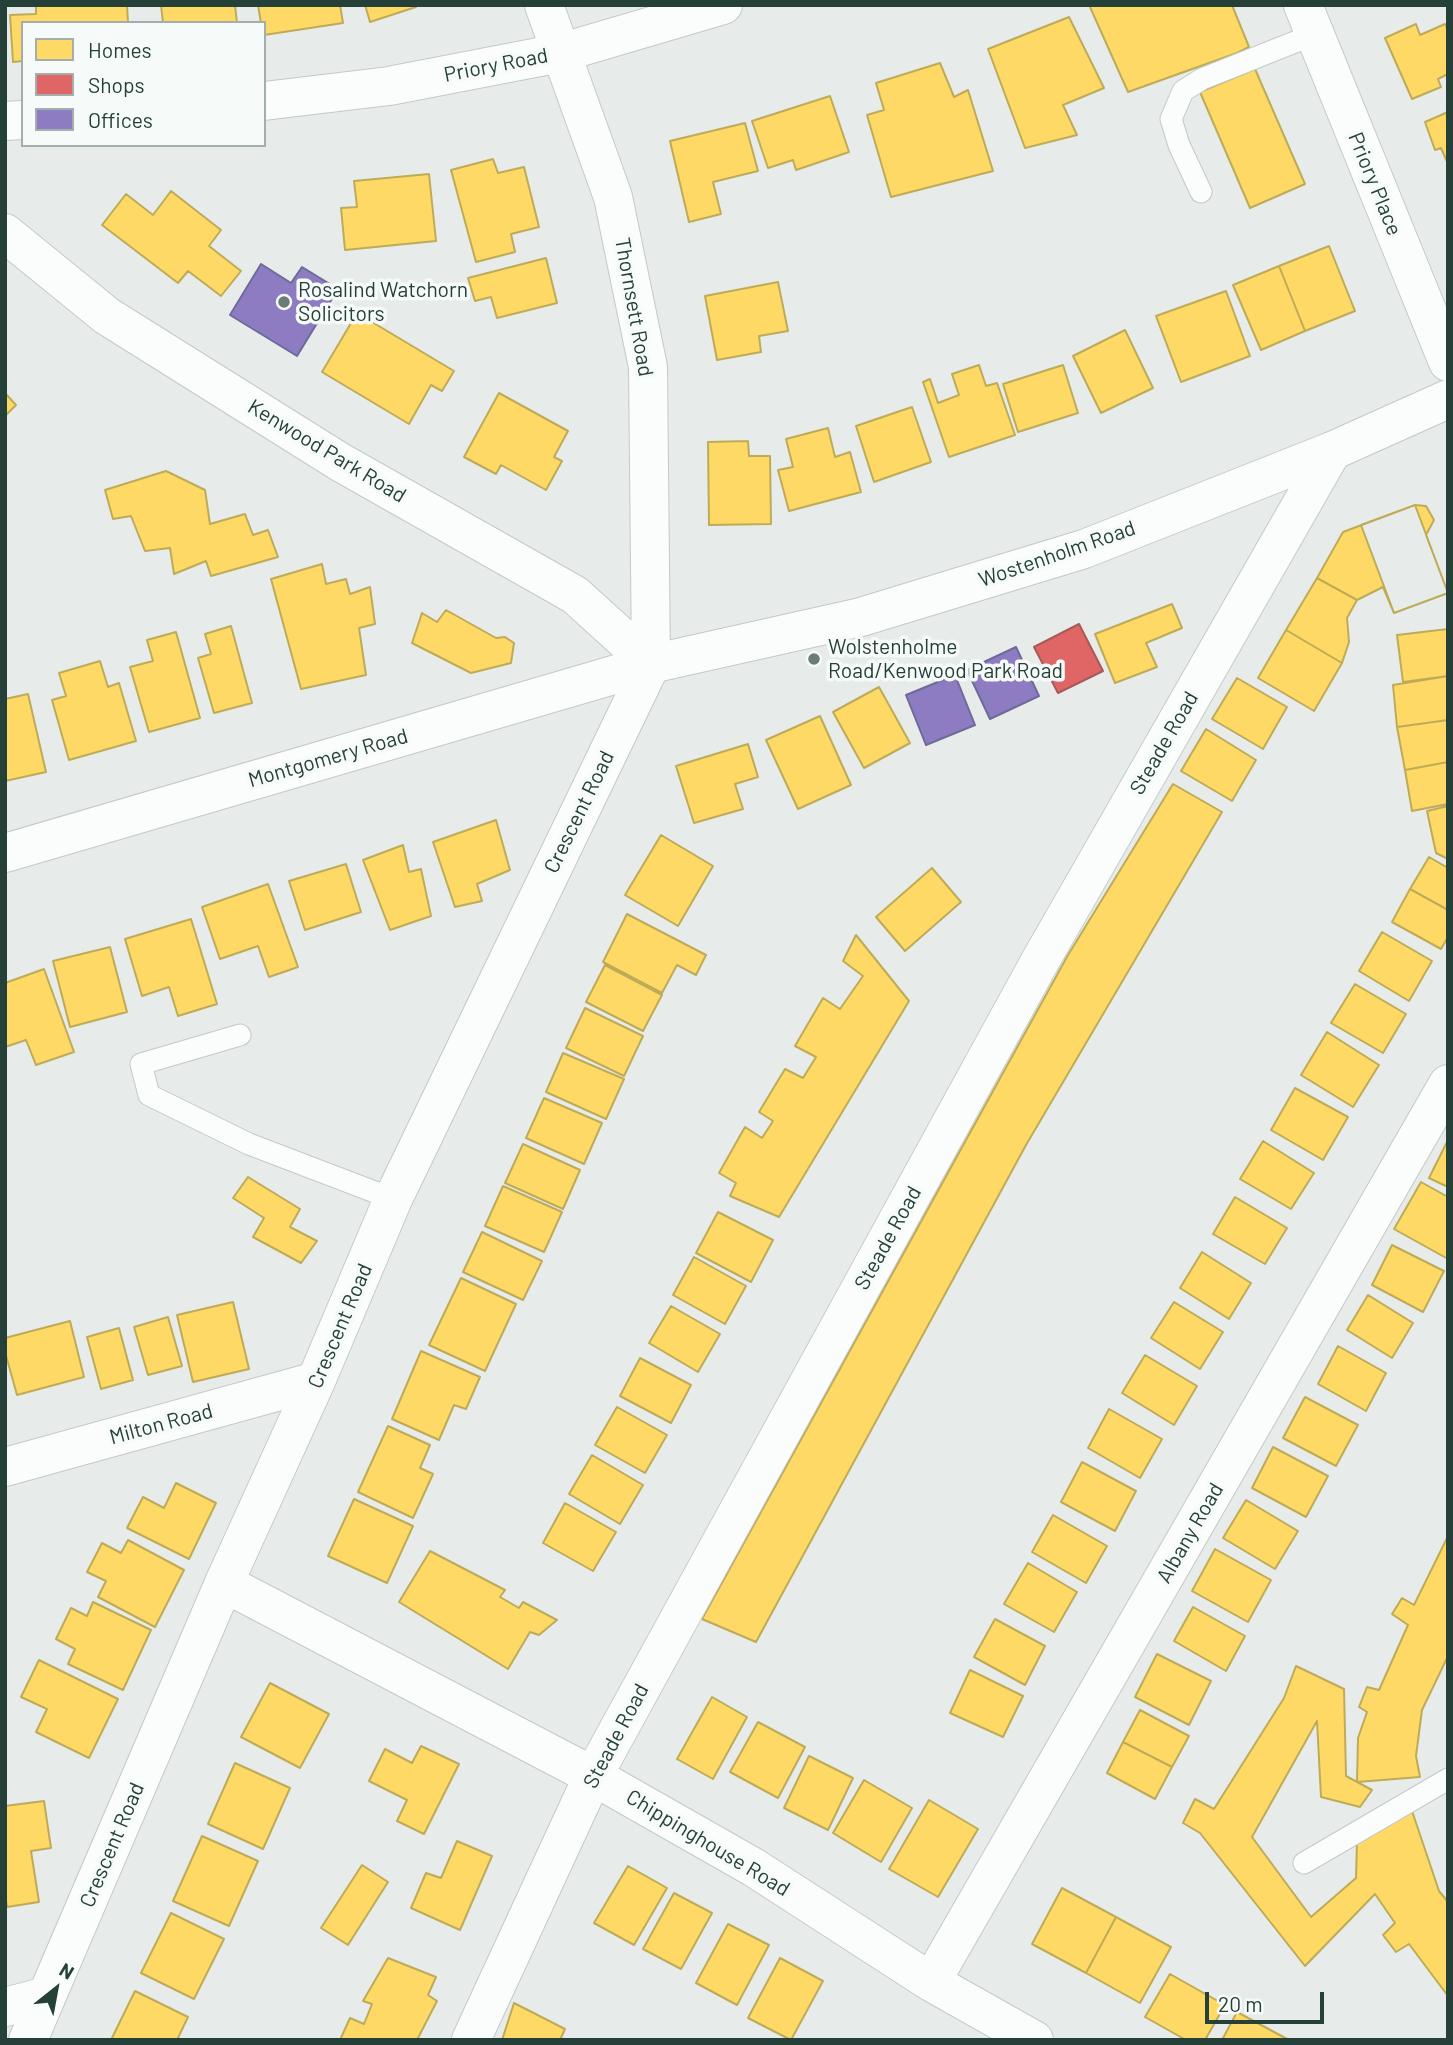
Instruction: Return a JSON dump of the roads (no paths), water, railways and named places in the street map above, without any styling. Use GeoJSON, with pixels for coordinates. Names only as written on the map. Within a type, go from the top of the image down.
{"type":"FeatureCollection","features":[{"type":"Feature","properties":{"kind":"street","name":"Thornsett Road"},"geometry":{"type":"LineString","coordinates":[[544,5],[613,197],[648,367],[650,664]]}},
{"type":"Feature","properties":{"kind":"street","name":"Priory Road"},"geometry":{"type":"LineString","coordinates":[[266,101],[388,86],[560,53],[723,5]]}},
{"type":"Feature","properties":{"kind":"street","name":"Priory Place"},"geometry":{"type":"LineString","coordinates":[[1309,20],[1448,362]]}},
{"type":"Feature","properties":{"kind":"street","name":"Kenwood Park Road"},"geometry":{"type":"LineString","coordinates":[[5,233],[107,316],[340,462],[575,594],[650,664]]}},
{"type":"Feature","properties":{"kind":"street","name":"Wostenholm Road"},"geometry":{"type":"LineString","coordinates":[[650,664],[861,617],[1084,549],[1332,451],[1448,399]]}},
{"type":"Feature","properties":{"kind":"street","name":"Steade Road"},"geometry":{"type":"LineString","coordinates":[[471,2040],[593,1776],[1039,963],[1332,451]]}},
{"type":"Feature","properties":{"kind":"street","name":"Montgomery Road"},"geometry":{"type":"LineString","coordinates":[[5,853],[650,664]]}},
{"type":"Feature","properties":{"kind":"street","name":"Crescent Road"},"geometry":{"type":"LineString","coordinates":[[28,2040],[224,1583],[316,1381],[393,1199],[650,664]]}},
{"type":"Feature","properties":{"kind":"street","name":"Albany Road"},"geometry":{"type":"LineString","coordinates":[[931,1982],[1448,1084]]}},
{"type":"Feature","properties":{"kind":"street","name":"Milton Road"},"geometry":{"type":"LineString","coordinates":[[5,1466],[316,1381]]}},
{"type":"Feature","properties":{"kind":"street","name":"Chippinghouse Road"},"geometry":{"type":"LineString","coordinates":[[224,1583],[593,1776],[753,1867],[931,1982],[1034,2040]]}},
{"type":"Feature","properties":{"kind":"street"},"geometry":{"type":"LineString","coordinates":[[5,2007],[47,1996]]}},
{"type":"Feature","properties":{"kind":"lane"},"geometry":{"type":"LineString","coordinates":[[1200,192],[1179,145],[1171,119],[1183,91],[1309,20]]}},
{"type":"Feature","properties":{"kind":"lane"},"geometry":{"type":"LineString","coordinates":[[240,1035],[141,1064],[149,1095],[249,1144],[393,1199]]}},
{"type":"Feature","properties":{"kind":"lane"},"geometry":{"type":"LineString","coordinates":[[1304,1863],[1448,1779]]}},
{"type":"Feature","properties":{"kind":"place","name":"Rosalind Watchorn Solicitors"},"geometry":{"type":"Point","coordinates":[284,302]}},
{"type":"Feature","properties":{"kind":"place","name":"Wolstenholme Road/Kenwood Park Road"},"geometry":{"type":"Point","coordinates":[814,659]}}]}
